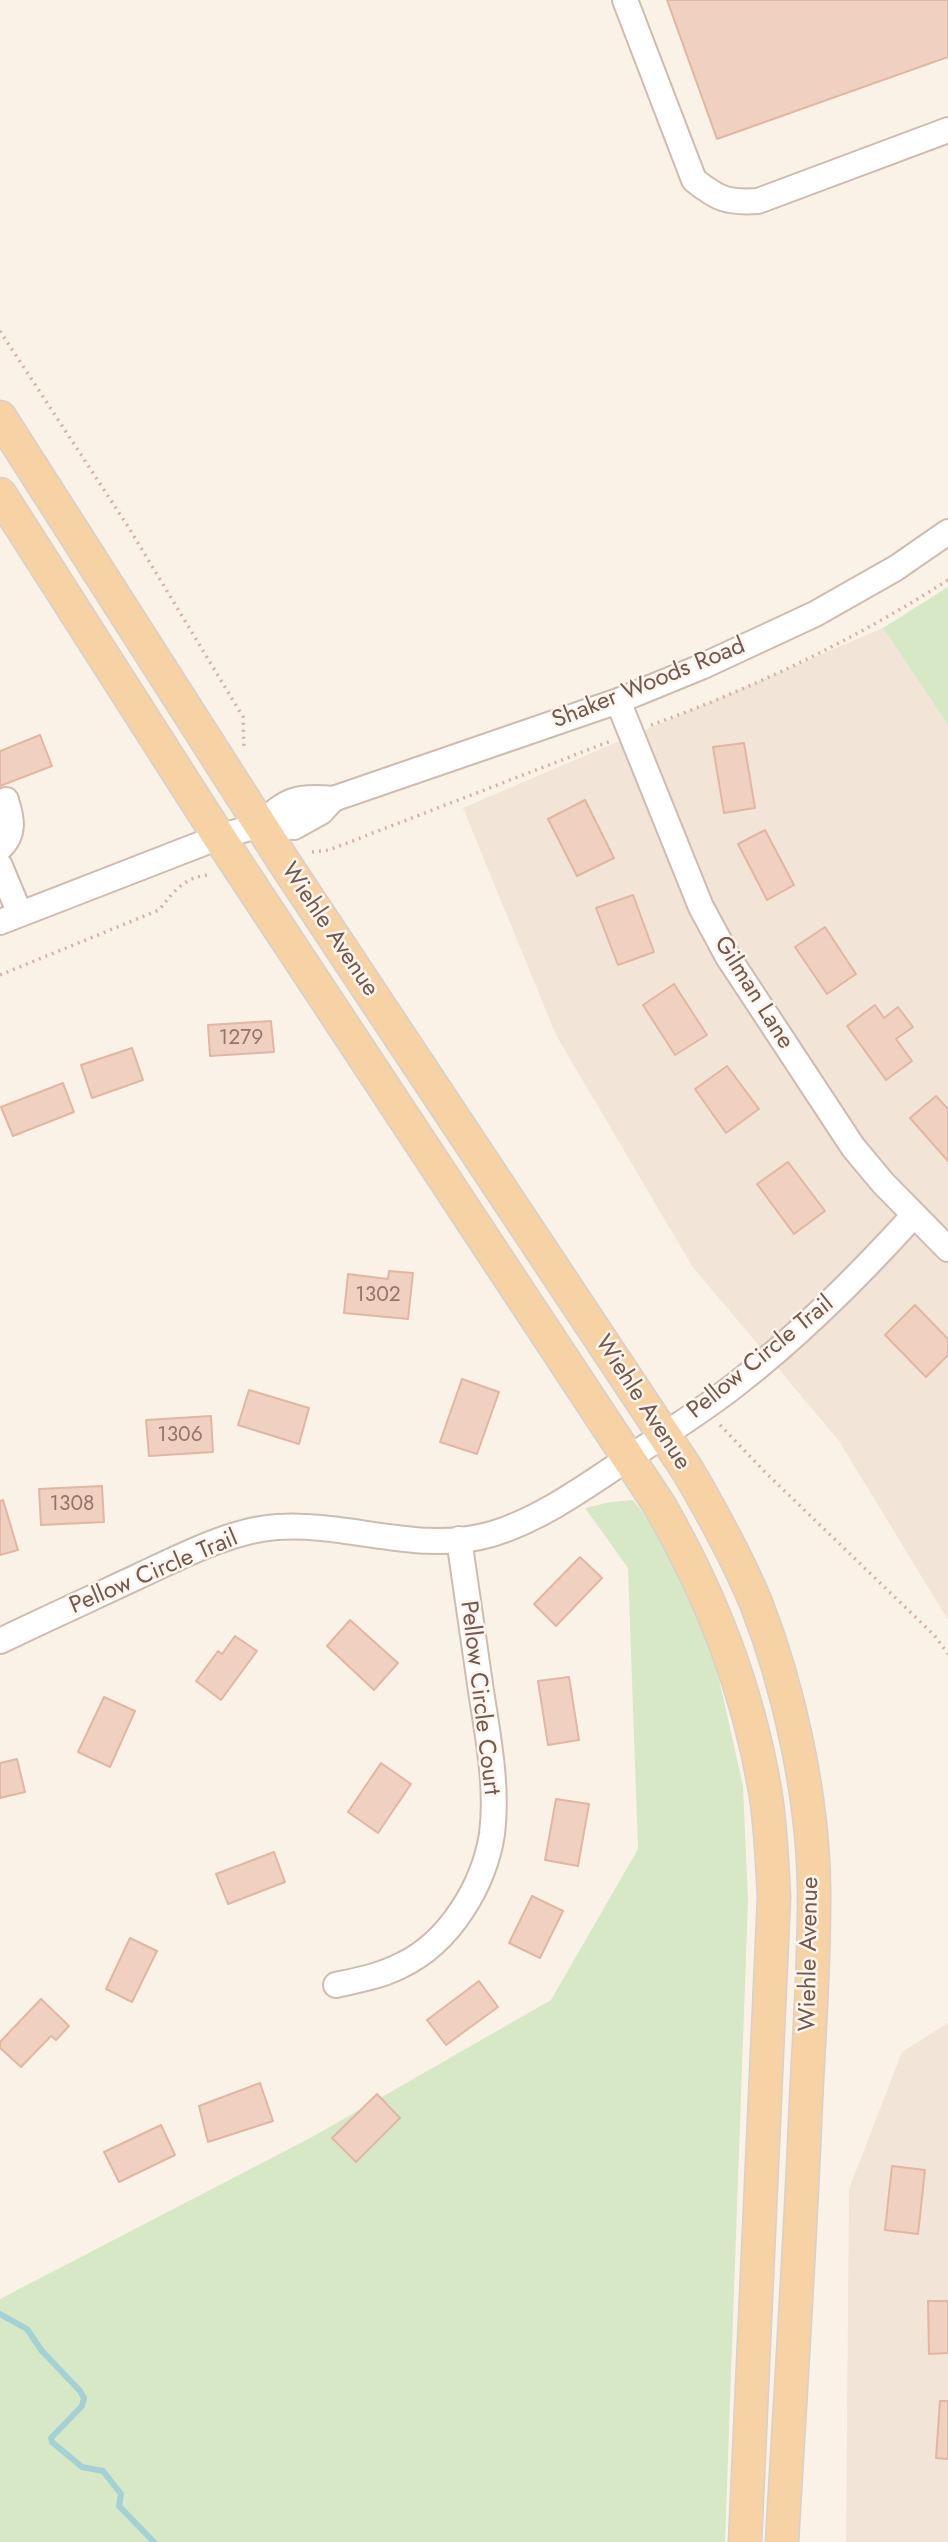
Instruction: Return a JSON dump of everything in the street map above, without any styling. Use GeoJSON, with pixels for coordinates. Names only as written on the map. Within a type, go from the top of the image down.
{"type":"FeatureCollection","features":[{"type":"Feature","properties":{"kind":"main road","name":"Wiehle Avenue"},"geometry":{"type":"LineString","coordinates":[[0,417],[260,825],[712,1512],[755,1602],[770,1642],[793,1726],[806,1803],[814,1885],[813,1954],[782,2542]]}},
{"type":"Feature","properties":{"kind":"main road","name":"Wiehle Avenue"},"geometry":{"type":"LineString","coordinates":[[0,494],[219,837],[629,1458],[682,1545],[722,1630],[753,1730],[765,1793],[774,1897],[745,2542]]}},
{"type":"Feature","properties":{"kind":"street"},"geometry":{"type":"LineString","coordinates":[[625,0],[694,180],[723,198],[734,202],[758,201],[948,130]]}},
{"type":"Feature","properties":{"kind":"street","name":"Shaker Woods Road"},"geometry":{"type":"LineString","coordinates":[[260,825],[280,806],[306,796],[333,799],[618,701],[701,667],[815,614],[896,568],[948,532]]}},
{"type":"Feature","properties":{"kind":"street","name":"Gilman Lane"},"geometry":{"type":"LineString","coordinates":[[618,701],[701,907],[728,957],[853,1147],[883,1183],[948,1249]]}},
{"type":"Feature","properties":{"kind":"street","name":"Shaker Woods Road"},"geometry":{"type":"LineString","coordinates":[[10,918],[219,837],[260,825],[294,827],[321,812],[333,799]]}},
{"type":"Feature","properties":{"kind":"street"},"geometry":{"type":"LineString","coordinates":[[0,848],[10,835],[12,819],[6,800]]}},
{"type":"Feature","properties":{"kind":"street"},"geometry":{"type":"LineString","coordinates":[[0,866],[10,918]]}},
{"type":"Feature","properties":{"kind":"street","name":"Pellow Circle Trail"},"geometry":{"type":"LineString","coordinates":[[0,1641],[194,1551],[251,1532],[274,1527],[311,1526],[346,1529],[394,1539],[432,1541],[489,1535],[519,1524],[572,1495],[664,1436],[733,1387],[785,1345],[859,1275],[914,1215]]}},
{"type":"Feature","properties":{"kind":"street","name":"Pellow Circle Court"},"geometry":{"type":"LineString","coordinates":[[337,1985],[379,1975],[405,1964],[429,1947],[454,1921],[471,1896],[484,1865],[492,1834],[491,1761],[459,1539]]}},
{"type":"Feature","properties":{"kind":"path"},"geometry":{"type":"LineString","coordinates":[[0,331],[129,528],[243,717],[245,753]]}},
{"type":"Feature","properties":{"kind":"path"},"geometry":{"type":"LineString","coordinates":[[294,827],[312,852],[329,850],[590,751],[754,683],[887,619],[948,580]]}},
{"type":"Feature","properties":{"kind":"path"},"geometry":{"type":"LineString","coordinates":[[0,975],[159,910],[176,888],[187,880],[211,875]]}},
{"type":"Feature","properties":{"kind":"path"},"geometry":{"type":"LineString","coordinates":[[712,1428],[718,1421],[765,1472],[934,1635],[948,1654]]}},
{"type":"Feature","properties":{"kind":"shaded area"},"geometry":{"type":"Polygon","coordinates":[[[883,628],[948,725],[948,1620],[839,1441],[692,1266],[556,1035],[463,808],[883,628]]]}},
{"type":"Feature","properties":{"kind":"shaded area"},"geometry":{"type":"Polygon","coordinates":[[[948,2023],[948,2542],[846,2542],[849,2189],[902,2052],[948,2023]]]}},
{"type":"Feature","properties":{"kind":"green space"},"geometry":{"type":"Polygon","coordinates":[[[948,587],[948,725],[883,628],[948,587]]]}},
{"type":"Feature","properties":{"kind":"green space"},"geometry":{"type":"Polygon","coordinates":[[[633,1500],[648,1519],[704,1633],[719,1679],[743,1786],[748,1900],[725,2542],[0,2542],[0,2299],[312,2137],[551,2000],[638,1849],[628,1568],[585,1508],[633,1500]]]}},
{"type":"Feature","properties":{"kind":"building"},"geometry":{"type":"Polygon","coordinates":[[[667,0],[948,0],[948,57],[717,139],[667,0]]]}},
{"type":"Feature","properties":{"kind":"building"},"geometry":{"type":"Polygon","coordinates":[[[40,735],[52,766],[0,786],[0,751],[40,735]]]}},
{"type":"Feature","properties":{"kind":"building"},"geometry":{"type":"Polygon","coordinates":[[[744,743],[755,808],[724,813],[713,747],[744,743]]]}},
{"type":"Feature","properties":{"kind":"building"},"geometry":{"type":"Polygon","coordinates":[[[585,800],[614,858],[577,876],[548,819],[585,800]]]}},
{"type":"Feature","properties":{"kind":"building"},"geometry":{"type":"Polygon","coordinates":[[[765,830],[794,885],[767,900],[738,844],[765,830]]]}},
{"type":"Feature","properties":{"kind":"building"},"geometry":{"type":"Polygon","coordinates":[[[633,895],[654,952],[618,965],[596,908],[633,895]]]}},
{"type":"Feature","properties":{"kind":"building"},"geometry":{"type":"Polygon","coordinates":[[[825,927],[856,974],[827,994],[795,947],[825,927]]]}},
{"type":"Feature","properties":{"kind":"building"},"geometry":{"type":"Polygon","coordinates":[[[674,984],[707,1035],[675,1055],[643,1005],[674,984]]]}},
{"type":"Feature","properties":{"kind":"building"},"geometry":{"type":"Polygon","coordinates":[[[875,1005],[884,1018],[898,1007],[913,1027],[896,1039],[912,1061],[886,1080],[847,1026],[875,1005]]]}},
{"type":"Feature","properties":{"kind":"building"},"geometry":{"type":"Polygon","coordinates":[[[271,1021],[274,1052],[210,1056],[208,1025],[271,1021]]]}},
{"type":"Feature","properties":{"kind":"building"},"geometry":{"type":"Polygon","coordinates":[[[132,1048],[143,1080],[92,1098],[81,1065],[132,1048]]]}},
{"type":"Feature","properties":{"kind":"building"},"geometry":{"type":"Polygon","coordinates":[[[727,1066],[759,1109],[726,1133],[695,1089],[727,1066]]]}},
{"type":"Feature","properties":{"kind":"building"},"geometry":{"type":"Polygon","coordinates":[[[63,1083],[74,1112],[13,1136],[1,1107],[63,1083]]]}},
{"type":"Feature","properties":{"kind":"building"},"geometry":{"type":"Polygon","coordinates":[[[936,1096],[948,1109],[948,1161],[910,1118],[936,1096]]]}},
{"type":"Feature","properties":{"kind":"building"},"geometry":{"type":"Polygon","coordinates":[[[788,1162],[825,1211],[794,1234],[757,1184],[788,1162]]]}},
{"type":"Feature","properties":{"kind":"building"},"geometry":{"type":"Polygon","coordinates":[[[389,1271],[413,1273],[408,1319],[344,1313],[348,1274],[388,1279],[389,1271]]]}},
{"type":"Feature","properties":{"kind":"building"},"geometry":{"type":"Polygon","coordinates":[[[915,1305],[948,1339],[948,1355],[926,1377],[885,1335],[915,1305]]]}},
{"type":"Feature","properties":{"kind":"building"},"geometry":{"type":"Polygon","coordinates":[[[462,1379],[499,1392],[477,1454],[440,1442],[462,1379]]]}},
{"type":"Feature","properties":{"kind":"building"},"geometry":{"type":"Polygon","coordinates":[[[249,1390],[309,1408],[299,1444],[238,1425],[249,1390]]]}},
{"type":"Feature","properties":{"kind":"building"},"geometry":{"type":"Polygon","coordinates":[[[211,1416],[213,1452],[149,1456],[146,1420],[211,1416]]]}},
{"type":"Feature","properties":{"kind":"building"},"geometry":{"type":"Polygon","coordinates":[[[102,1486],[104,1522],[41,1525],[39,1489],[102,1486]]]}},
{"type":"Feature","properties":{"kind":"building"},"geometry":{"type":"Polygon","coordinates":[[[3,1500],[18,1550],[0,1555],[0,1501],[3,1500]]]}},
{"type":"Feature","properties":{"kind":"building"},"geometry":{"type":"Polygon","coordinates":[[[580,1557],[602,1578],[556,1626],[534,1604],[580,1557]]]}},
{"type":"Feature","properties":{"kind":"building"},"geometry":{"type":"Polygon","coordinates":[[[350,1620],[398,1663],[374,1690],[327,1646],[350,1620]]]}},
{"type":"Feature","properties":{"kind":"building"},"geometry":{"type":"Polygon","coordinates":[[[235,1636],[257,1651],[221,1700],[196,1681],[218,1651],[222,1654],[235,1636]]]}},
{"type":"Feature","properties":{"kind":"building"},"geometry":{"type":"Polygon","coordinates":[[[569,1677],[579,1740],[548,1745],[538,1681],[569,1677]]]}},
{"type":"Feature","properties":{"kind":"building"},"geometry":{"type":"Polygon","coordinates":[[[104,1697],[135,1711],[110,1767],[78,1752],[104,1697]]]}},
{"type":"Feature","properties":{"kind":"building"},"geometry":{"type":"Polygon","coordinates":[[[17,1759],[25,1792],[0,1798],[0,1763],[17,1759]]]}},
{"type":"Feature","properties":{"kind":"building"},"geometry":{"type":"Polygon","coordinates":[[[381,1763],[411,1784],[378,1833],[348,1812],[381,1763]]]}},
{"type":"Feature","properties":{"kind":"building"},"geometry":{"type":"Polygon","coordinates":[[[556,1799],[589,1804],[578,1866],[545,1860],[556,1799]]]}},
{"type":"Feature","properties":{"kind":"building"},"geometry":{"type":"Polygon","coordinates":[[[274,1852],[285,1882],[228,1904],[216,1874],[274,1852]]]}},
{"type":"Feature","properties":{"kind":"building"},"geometry":{"type":"Polygon","coordinates":[[[532,1896],[563,1911],[540,1958],[509,1943],[532,1896]]]}},
{"type":"Feature","properties":{"kind":"building"},"geometry":{"type":"Polygon","coordinates":[[[130,1938],[157,1951],[132,2002],[106,1989],[130,1938]]]}},
{"type":"Feature","properties":{"kind":"building"},"geometry":{"type":"Polygon","coordinates":[[[479,1981],[498,2007],[446,2045],[427,2020],[479,1981]]]}},
{"type":"Feature","properties":{"kind":"building"},"geometry":{"type":"Polygon","coordinates":[[[41,1999],[69,2026],[56,2040],[51,2036],[21,2067],[0,2048],[0,2042],[41,1999]]]}},
{"type":"Feature","properties":{"kind":"building"},"geometry":{"type":"Polygon","coordinates":[[[260,2083],[273,2121],[208,2142],[199,2106],[260,2083]]]}},
{"type":"Feature","properties":{"kind":"building"},"geometry":{"type":"Polygon","coordinates":[[[377,2094],[400,2118],[356,2162],[332,2138],[377,2094]]]}},
{"type":"Feature","properties":{"kind":"building"},"geometry":{"type":"Polygon","coordinates":[[[161,2125],[175,2155],[119,2182],[104,2152],[161,2125]]]}},
{"type":"Feature","properties":{"kind":"building"},"geometry":{"type":"Polygon","coordinates":[[[892,2166],[925,2170],[918,2234],[885,2230],[892,2166]]]}},
{"type":"Feature","properties":{"kind":"building"},"geometry":{"type":"Polygon","coordinates":[[[928,2301],[948,2301],[948,2353],[929,2354],[928,2301]]]}},
{"type":"Feature","properties":{"kind":"building"},"geometry":{"type":"Polygon","coordinates":[[[940,2401],[948,2401],[948,2459],[936,2458],[940,2401]]]}},
{"type":"Feature","properties":{"kind":"waterway"},"geometry":{"type":"LineString","coordinates":[[0,2314],[27,2329],[42,2351],[84,2398],[82,2406],[51,2438],[52,2442],[82,2467],[103,2471],[121,2494],[119,2506],[154,2542]]}}]}
